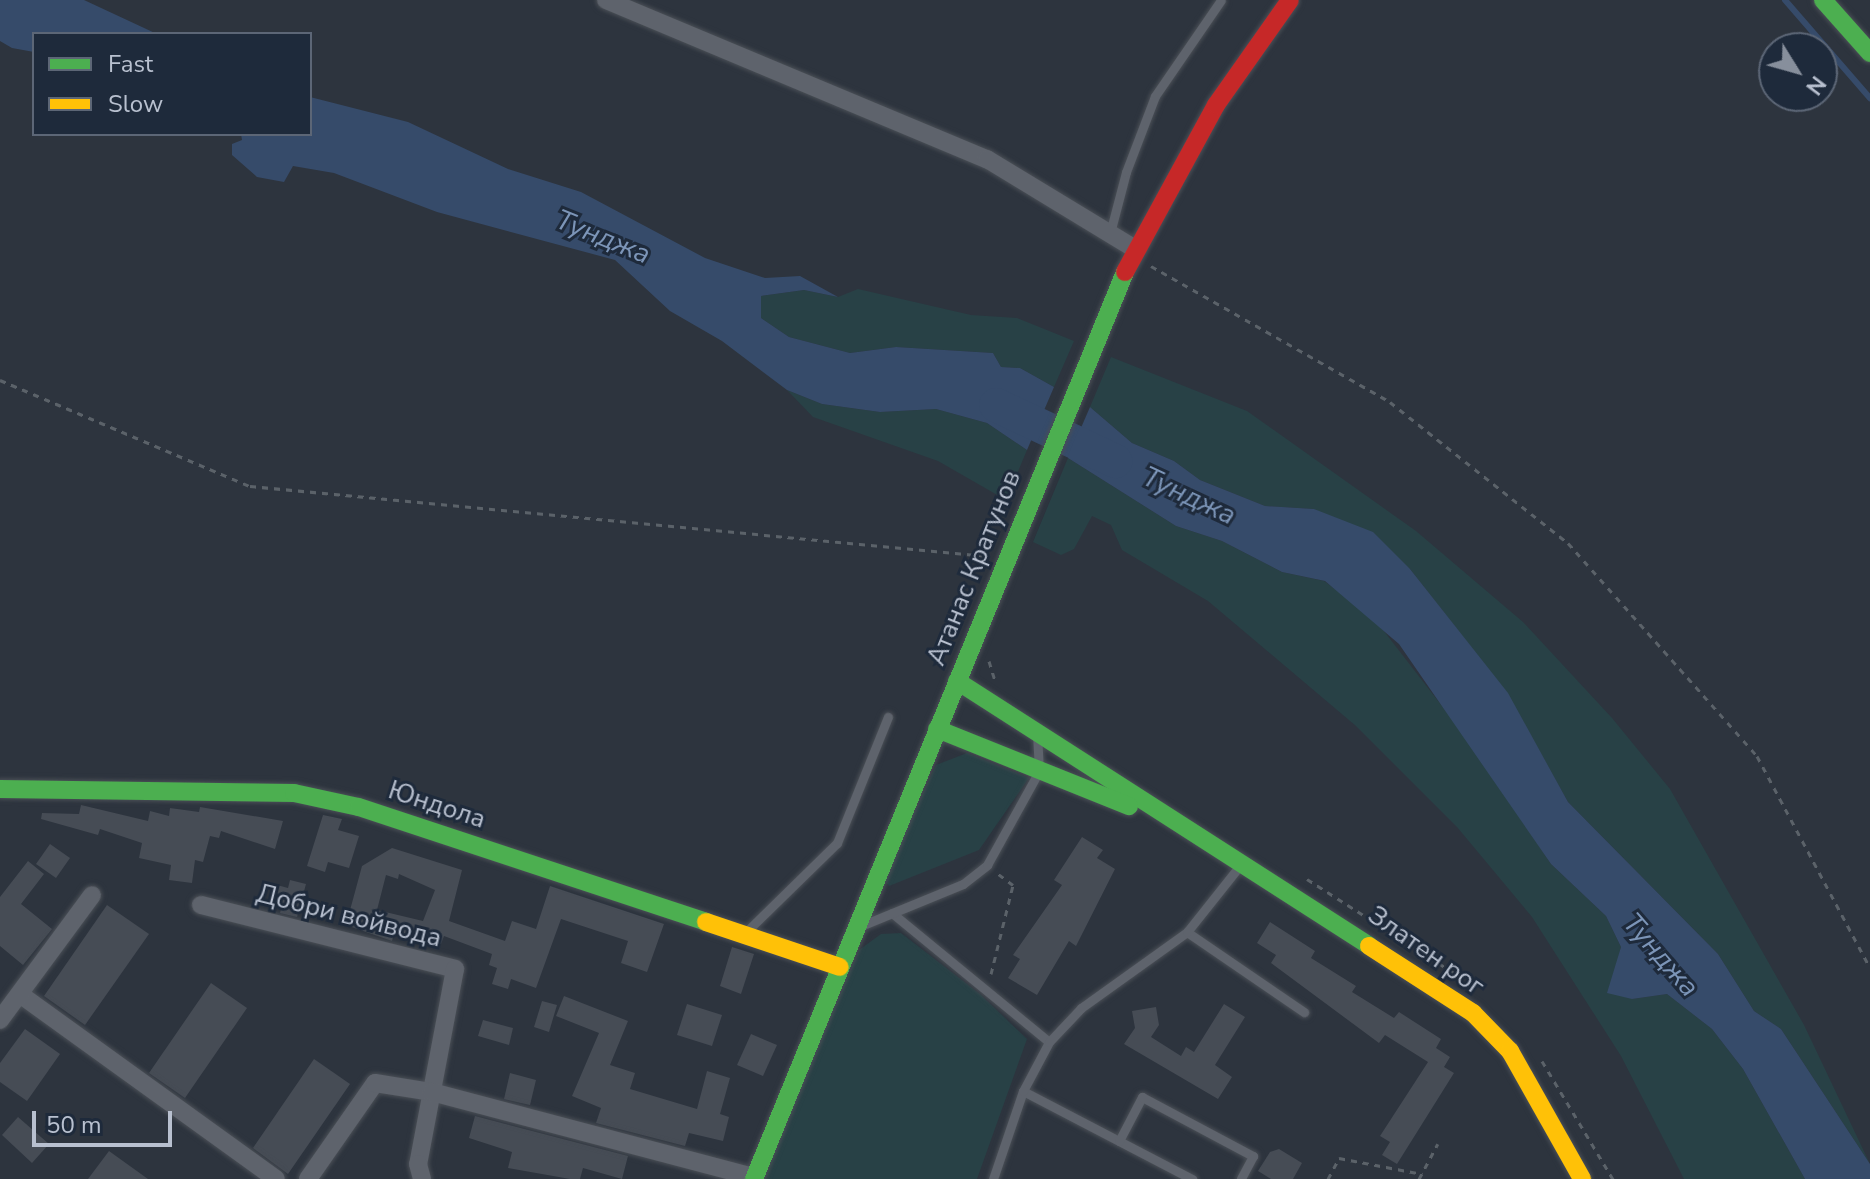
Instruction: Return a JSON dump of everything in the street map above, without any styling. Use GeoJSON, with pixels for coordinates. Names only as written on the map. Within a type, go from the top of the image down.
{"type":"FeatureCollection","features":[{"type":"Feature","properties":{"kind":"street"},"geometry":{"type":"LineString","coordinates":[[606,0],[987,159],[1135,249]]}},
{"type":"Feature","properties":{"kind":"street","name":"Атанас Кратунов"},"geometry":{"type":"LineString","coordinates":[[754,1178],[1014,534],[1135,249],[1216,105],[1290,0]]}},
{"type":"Feature","properties":{"kind":"street"},"geometry":{"type":"LineString","coordinates":[[1823,0],[1870,53]]}},
{"type":"Feature","properties":{"kind":"street","name":"Златен рог"},"geometry":{"type":"LineString","coordinates":[[957,681],[1180,826],[1243,862],[1473,1013],[1510,1051],[1582,1179]]}},
{"type":"Feature","properties":{"kind":"street","name":"Златен рог"},"geometry":{"type":"LineString","coordinates":[[937,729],[1180,826]]}},
{"type":"Feature","properties":{"kind":"street","name":"Юндола"},"geometry":{"type":"LineString","coordinates":[[0,789],[294,793],[359,807],[840,967]]}},
{"type":"Feature","properties":{"kind":"street"},"geometry":{"type":"LineString","coordinates":[[0,1020],[92,895]]}},
{"type":"Feature","properties":{"kind":"street","name":"Добри войвода"},"geometry":{"type":"LineString","coordinates":[[201,905],[455,969],[418,1164],[422,1179]]}},
{"type":"Feature","properties":{"kind":"street"},"geometry":{"type":"LineString","coordinates":[[21,995],[276,1179]]}},
{"type":"Feature","properties":{"kind":"street"},"geometry":{"type":"LineString","coordinates":[[308,1179],[375,1083],[432,1092],[754,1178]]}},
{"type":"Feature","properties":{"kind":"lane"},"geometry":{"type":"LineString","coordinates":[[1110,233],[1126,172],[1155,96],[1221,0]]}},
{"type":"Feature","properties":{"kind":"lane"},"geometry":{"type":"LineString","coordinates":[[743,935],[837,843],[888,717]]}},
{"type":"Feature","properties":{"kind":"lane"},"geometry":{"type":"LineString","coordinates":[[856,928],[963,884],[987,865],[1039,771],[1037,734]]}},
{"type":"Feature","properties":{"kind":"lane"},"geometry":{"type":"LineString","coordinates":[[993,1179],[1023,1091],[1049,1042],[1081,1008],[1187,932],[1243,862]]}},
{"type":"Feature","properties":{"kind":"lane"},"geometry":{"type":"LineString","coordinates":[[892,913],[1049,1042]]}},
{"type":"Feature","properties":{"kind":"lane"},"geometry":{"type":"LineString","coordinates":[[1187,932],[1304,1012]]}},
{"type":"Feature","properties":{"kind":"lane"},"geometry":{"type":"LineString","coordinates":[[1023,1091],[1192,1179]]}},
{"type":"Feature","properties":{"kind":"lane"},"geometry":{"type":"LineString","coordinates":[[1119,1141],[1142,1097],[1253,1156],[1241,1179]]}},
{"type":"Feature","properties":{"kind":"path"},"geometry":{"type":"LineString","coordinates":[[1135,249],[1161,276],[1390,402],[1568,543],[1757,756],[1870,968]]}},
{"type":"Feature","properties":{"kind":"path"},"geometry":{"type":"LineString","coordinates":[[0,380],[250,486],[1005,557]]}},
{"type":"Feature","properties":{"kind":"path"},"geometry":{"type":"LineString","coordinates":[[986,991],[1013,885],[987,865]]}},
{"type":"Feature","properties":{"kind":"path"},"geometry":{"type":"LineString","coordinates":[[1419,1179],[1438,1144]]}},
{"type":"Feature","properties":{"kind":"path"},"geometry":{"type":"LineString","coordinates":[[1328,1179],[1339,1158],[1422,1174]]}},
{"type":"Feature","properties":{"kind":"green space"},"geometry":{"type":"Polygon","coordinates":[[[858,289],[971,315],[1017,318],[1074,341],[1054,387],[1020,368],[1001,367],[993,353],[896,347],[850,353],[789,337],[761,318],[760,296],[804,290],[838,297],[858,289]]]}},
{"type":"Feature","properties":{"kind":"green space"},"geometry":{"type":"Polygon","coordinates":[[[1111,357],[1247,411],[1416,531],[1523,622],[1612,718],[1670,789],[1804,1025],[1870,1164],[1781,1029],[1754,1011],[1718,954],[1568,802],[1507,693],[1410,569],[1314,509],[1265,506],[1200,480],[1174,461],[1132,443],[1090,407],[1111,357]]]}},
{"type":"Feature","properties":{"kind":"green space"},"geometry":{"type":"Polygon","coordinates":[[[787,390],[822,404],[880,412],[936,409],[987,423],[1027,450],[1006,500],[938,461],[813,417],[787,390]]]}},
{"type":"Feature","properties":{"kind":"green space"},"geometry":{"type":"Polygon","coordinates":[[[1068,458],[1176,526],[1222,541],[1282,572],[1324,581],[1373,617],[1459,728],[1551,864],[1606,916],[1621,947],[1616,968],[1632,999],[1667,994],[1712,1029],[1743,1069],[1805,1179],[1684,1179],[1621,1056],[1532,917],[1457,827],[1356,726],[1208,601],[1122,550],[1111,525],[1092,516],[1074,549],[1061,555],[1033,542],[1068,458]]]}},
{"type":"Feature","properties":{"kind":"green space"},"geometry":{"type":"Polygon","coordinates":[[[967,753],[1029,778],[979,850],[889,886],[883,879],[936,765],[967,753]]]}},
{"type":"Feature","properties":{"kind":"green space"},"geometry":{"type":"Polygon","coordinates":[[[901,933],[980,994],[1027,1039],[977,1179],[761,1179],[859,950],[881,934],[901,933]]]}},
{"type":"Feature","properties":{"kind":"water"},"geometry":{"type":"Polygon","coordinates":[[[0,0],[84,0],[153,32],[32,32],[32,52],[12,48],[0,41],[0,0]]]}},
{"type":"Feature","properties":{"kind":"water"},"geometry":{"type":"Polygon","coordinates":[[[312,98],[408,122],[508,169],[581,192],[705,258],[765,278],[800,276],[838,297],[804,290],[761,296],[761,318],[789,337],[850,353],[896,347],[993,353],[1001,367],[1020,368],[1054,387],[1027,450],[987,423],[936,409],[880,412],[822,404],[787,390],[722,341],[670,311],[615,260],[437,212],[334,173],[293,166],[284,182],[257,177],[232,155],[232,144],[242,140],[241,136],[312,136],[312,98]]]}},
{"type":"Feature","properties":{"kind":"water"},"geometry":{"type":"Polygon","coordinates":[[[1090,407],[1132,443],[1174,461],[1200,480],[1265,506],[1314,509],[1373,532],[1410,569],[1508,693],[1568,802],[1718,954],[1754,1011],[1781,1029],[1870,1164],[1870,1179],[1805,1179],[1743,1069],[1712,1029],[1667,994],[1632,999],[1607,993],[1621,947],[1606,916],[1551,864],[1399,644],[1325,581],[1282,572],[1222,541],[1176,526],[1068,458],[1090,407]]]}},
{"type":"Feature","properties":{"kind":"building"},"geometry":{"type":"Polygon","coordinates":[[[81,805],[148,821],[150,811],[169,816],[170,808],[199,812],[200,807],[283,821],[275,849],[221,831],[219,838],[210,836],[203,862],[195,860],[192,883],[169,880],[171,865],[139,858],[142,843],[100,829],[98,835],[41,819],[42,813],[79,814],[81,805]]]}},
{"type":"Feature","properties":{"kind":"building"},"geometry":{"type":"Polygon","coordinates":[[[323,815],[342,819],[338,830],[359,836],[349,868],[328,862],[325,872],[307,866],[323,815]]]}},
{"type":"Feature","properties":{"kind":"building"},"geometry":{"type":"Polygon","coordinates":[[[1082,837],[1103,850],[1097,858],[1115,869],[1076,946],[1069,941],[1037,995],[1008,978],[1020,959],[1013,955],[1062,885],[1054,880],[1082,837]]]}},
{"type":"Feature","properties":{"kind":"building"},"geometry":{"type":"Polygon","coordinates":[[[50,844],[70,858],[56,878],[36,864],[50,844]]]}},
{"type":"Feature","properties":{"kind":"building"},"geometry":{"type":"Polygon","coordinates":[[[392,848],[462,870],[449,921],[505,941],[512,921],[536,929],[550,886],[664,924],[647,972],[621,963],[628,941],[561,919],[536,988],[511,979],[508,989],[492,984],[497,968],[489,965],[492,954],[444,936],[441,944],[394,934],[392,941],[346,925],[362,866],[392,848]],[[399,874],[398,879],[386,875],[377,910],[423,921],[435,890],[399,874]]]}},
{"type":"Feature","properties":{"kind":"building"},"geometry":{"type":"Polygon","coordinates":[[[28,861],[44,874],[21,904],[52,929],[23,965],[0,946],[0,897],[28,861]]]}},
{"type":"Feature","properties":{"kind":"building"},"geometry":{"type":"Polygon","coordinates":[[[290,880],[306,884],[297,917],[280,913],[282,905],[272,903],[277,885],[288,888],[290,880]]]}},
{"type":"Feature","properties":{"kind":"building"},"geometry":{"type":"Polygon","coordinates":[[[107,905],[149,934],[85,1025],[44,996],[107,905]]]}},
{"type":"Feature","properties":{"kind":"building"},"geometry":{"type":"Polygon","coordinates":[[[1270,922],[1315,951],[1311,958],[1356,986],[1352,992],[1394,1018],[1399,1012],[1441,1039],[1436,1048],[1450,1057],[1444,1067],[1454,1073],[1397,1164],[1382,1155],[1390,1142],[1380,1136],[1428,1062],[1385,1035],[1379,1043],[1271,963],[1276,955],[1257,943],[1270,922]]]}},
{"type":"Feature","properties":{"kind":"building"},"geometry":{"type":"Polygon","coordinates":[[[732,947],[754,954],[741,994],[720,986],[732,947]]]}},
{"type":"Feature","properties":{"kind":"building"},"geometry":{"type":"Polygon","coordinates":[[[211,983],[247,1008],[185,1098],[149,1073],[211,983]]]}},
{"type":"Feature","properties":{"kind":"building"},"geometry":{"type":"Polygon","coordinates":[[[564,996],[628,1021],[610,1065],[635,1073],[630,1089],[697,1109],[707,1071],[730,1078],[720,1114],[729,1117],[723,1141],[689,1133],[685,1146],[596,1123],[601,1108],[572,1096],[599,1033],[556,1016],[564,996]]]}},
{"type":"Feature","properties":{"kind":"building"},"geometry":{"type":"Polygon","coordinates":[[[542,1001],[557,1005],[549,1032],[534,1027],[542,1001]]]}},
{"type":"Feature","properties":{"kind":"building"},"geometry":{"type":"Polygon","coordinates":[[[687,1004],[722,1015],[712,1046],[677,1035],[687,1004]]]}},
{"type":"Feature","properties":{"kind":"building"},"geometry":{"type":"Polygon","coordinates":[[[1224,1004],[1245,1017],[1215,1065],[1232,1077],[1218,1099],[1124,1044],[1135,1028],[1132,1011],[1156,1007],[1159,1025],[1151,1037],[1181,1056],[1186,1047],[1194,1052],[1224,1004]]]}},
{"type":"Feature","properties":{"kind":"building"},"geometry":{"type":"Polygon","coordinates":[[[483,1020],[513,1028],[509,1045],[478,1036],[483,1020]]]}},
{"type":"Feature","properties":{"kind":"building"},"geometry":{"type":"Polygon","coordinates":[[[25,1029],[60,1054],[27,1101],[0,1082],[0,1063],[25,1029]]]}},
{"type":"Feature","properties":{"kind":"building"},"geometry":{"type":"Polygon","coordinates":[[[751,1034],[777,1045],[763,1076],[737,1065],[751,1034]]]}},
{"type":"Feature","properties":{"kind":"building"},"geometry":{"type":"Polygon","coordinates":[[[314,1059],[350,1084],[288,1174],[253,1148],[314,1059]]]}},
{"type":"Feature","properties":{"kind":"building"},"geometry":{"type":"Polygon","coordinates":[[[510,1073],[536,1080],[530,1105],[504,1099],[510,1073]]]}},
{"type":"Feature","properties":{"kind":"building"},"geometry":{"type":"Polygon","coordinates":[[[475,1116],[628,1156],[622,1179],[583,1168],[580,1179],[570,1179],[508,1168],[512,1152],[469,1138],[475,1116]]]}},
{"type":"Feature","properties":{"kind":"building"},"geometry":{"type":"Polygon","coordinates":[[[18,1117],[49,1144],[32,1163],[2,1135],[18,1117]]]}},
{"type":"Feature","properties":{"kind":"building"},"geometry":{"type":"Polygon","coordinates":[[[1279,1149],[1302,1163],[1293,1179],[1271,1179],[1258,1171],[1270,1152],[1279,1149]]]}},
{"type":"Feature","properties":{"kind":"building"},"geometry":{"type":"Polygon","coordinates":[[[109,1151],[148,1179],[88,1179],[109,1151]]]}},
{"type":"Feature","properties":{"kind":"waterway"},"geometry":{"type":"LineString","coordinates":[[1785,0],[1870,98]]}},
{"type":"Feature","properties":{"kind":"waterway","name":"Тунджа"},"geometry":{"type":"LineString","coordinates":[[996,405],[1115,461]]}},
{"type":"Feature","properties":{"kind":"traffic: fast"},"geometry":{"type":"LineString","coordinates":[[1823,0],[1870,53]]}},
{"type":"Feature","properties":{"kind":"traffic: fast"},"geometry":{"type":"LineString","coordinates":[[754,1179],[1125,272]]}},
{"type":"Feature","properties":{"kind":"traffic: fast"},"geometry":{"type":"LineString","coordinates":[[957,681],[1369,946]]}},
{"type":"Feature","properties":{"kind":"traffic: fast"},"geometry":{"type":"LineString","coordinates":[[937,729],[1129,806]]}},
{"type":"Feature","properties":{"kind":"traffic: fast"},"geometry":{"type":"LineString","coordinates":[[0,789],[294,793],[359,807],[706,922]]}},
{"type":"Feature","properties":{"kind":"traffic: slow"},"geometry":{"type":"LineString","coordinates":[[706,922],[840,967]]}},
{"type":"Feature","properties":{"kind":"traffic: slow"},"geometry":{"type":"LineString","coordinates":[[1369,946],[1473,1013],[1510,1051],[1582,1179]]}},
{"type":"Feature","properties":{"kind":"traffic: jam"},"geometry":{"type":"LineString","coordinates":[[1125,272],[1216,105],[1290,0]]}}]}
